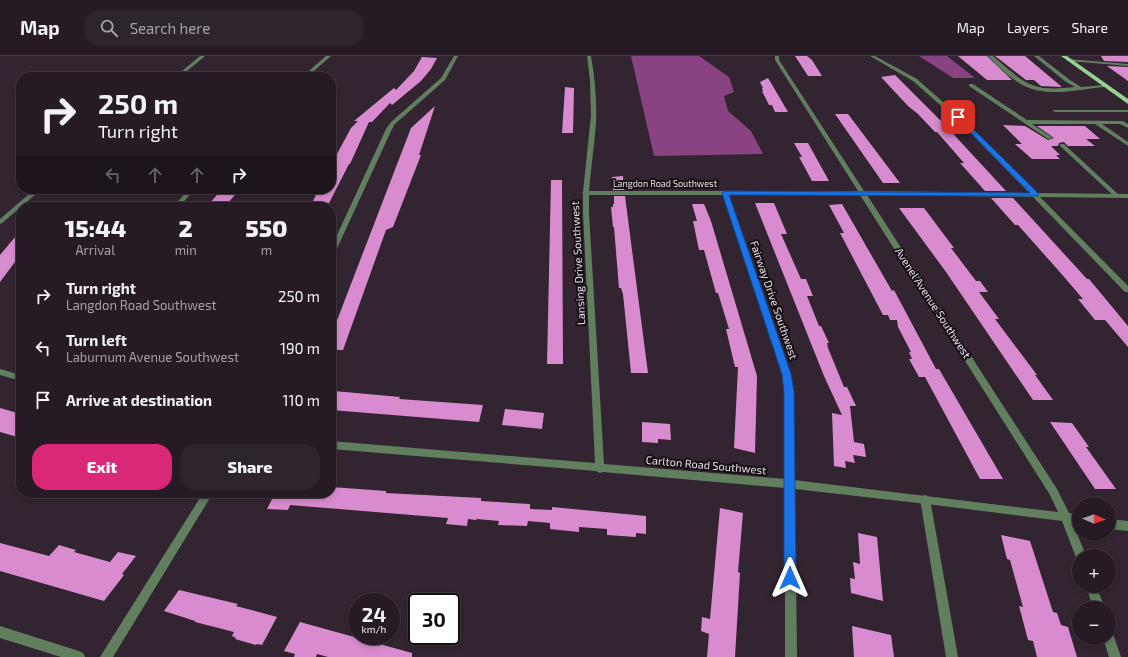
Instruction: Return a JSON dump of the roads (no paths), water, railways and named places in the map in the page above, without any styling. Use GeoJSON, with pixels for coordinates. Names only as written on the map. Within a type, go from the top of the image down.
{"type":"FeatureCollection","features":[{"type":"Feature","properties":{"kind":"main road"},"geometry":{"type":"LineString","coordinates":[[1066,58],[1128,102]]}},
{"type":"Feature","properties":{"kind":"street"},"geometry":{"type":"LineString","coordinates":[[184,72],[204,56]]}},
{"type":"Feature","properties":{"kind":"street"},"geometry":{"type":"LineString","coordinates":[[310,72],[329,56]]}},
{"type":"Feature","properties":{"kind":"street"},"geometry":{"type":"LineString","coordinates":[[336,244],[388,129],[443,79],[456,56]]}},
{"type":"Feature","properties":{"kind":"street","name":"Lansing Drive Southwest"},"geometry":{"type":"LineString","coordinates":[[589,56],[592,75],[593,123],[586,193],[600,469]]}},
{"type":"Feature","properties":{"kind":"street","name":"Avenel Avenue Southwest"},"geometry":{"type":"LineString","coordinates":[[776,56],[777,60],[1054,492],[1078,549]]}},
{"type":"Feature","properties":{"kind":"street"},"geometry":{"type":"LineString","coordinates":[[872,56],[920,84],[967,126],[1128,290]]}},
{"type":"Feature","properties":{"kind":"street"},"geometry":{"type":"LineString","coordinates":[[990,56],[1029,86],[1048,90],[1105,86]]}},
{"type":"Feature","properties":{"kind":"street"},"geometry":{"type":"LineString","coordinates":[[1036,56],[1068,81],[1080,88]]}},
{"type":"Feature","properties":{"kind":"street"},"geometry":{"type":"LineString","coordinates":[[1066,58],[1128,65]]}},
{"type":"Feature","properties":{"kind":"street"},"geometry":{"type":"LineString","coordinates":[[971,85],[1050,138]]}},
{"type":"Feature","properties":{"kind":"street"},"geometry":{"type":"LineString","coordinates":[[1055,111],[1128,111]]}},
{"type":"Feature","properties":{"kind":"street"},"geometry":{"type":"LineString","coordinates":[[1026,122],[1121,122],[1128,126]]}},
{"type":"Feature","properties":{"kind":"street"},"geometry":{"type":"LineString","coordinates":[[1096,122],[1128,144]]}},
{"type":"Feature","properties":{"kind":"street"},"geometry":{"type":"LineString","coordinates":[[1062,145],[1117,196]]}},
{"type":"Feature","properties":{"kind":"street","name":"Langdon Road Southwest"},"geometry":{"type":"LineString","coordinates":[[586,193],[863,193],[1128,196]]}},
{"type":"Feature","properties":{"kind":"street","name":"Fairway Drive Southwest"},"geometry":{"type":"LineString","coordinates":[[725,193],[786,374],[789,392],[791,657]]}},
{"type":"Feature","properties":{"kind":"street"},"geometry":{"type":"LineString","coordinates":[[24,202],[33,194]]}},
{"type":"Feature","properties":{"kind":"street"},"geometry":{"type":"LineString","coordinates":[[180,202],[188,194]]}},
{"type":"Feature","properties":{"kind":"street"},"geometry":{"type":"LineString","coordinates":[[0,222],[16,208]]}},
{"type":"Feature","properties":{"kind":"street"},"geometry":{"type":"LineString","coordinates":[[0,372],[16,377]]}},
{"type":"Feature","properties":{"kind":"street","name":"Carlton Road Southwest"},"geometry":{"type":"LineString","coordinates":[[336,445],[790,484],[925,499],[1072,518]]}},
{"type":"Feature","properties":{"kind":"street"},"geometry":{"type":"LineString","coordinates":[[106,657],[205,498]]}},
{"type":"Feature","properties":{"kind":"street"},"geometry":{"type":"LineString","coordinates":[[925,499],[952,657]]}},
{"type":"Feature","properties":{"kind":"street"},"geometry":{"type":"LineString","coordinates":[[1116,525],[1128,526]]}},
{"type":"Feature","properties":{"kind":"street"},"geometry":{"type":"LineString","coordinates":[[0,632],[79,657]]}},
{"type":"Feature","properties":{"kind":"street"},"geometry":{"type":"LineString","coordinates":[[1111,645],[1115,657]]}}]}
